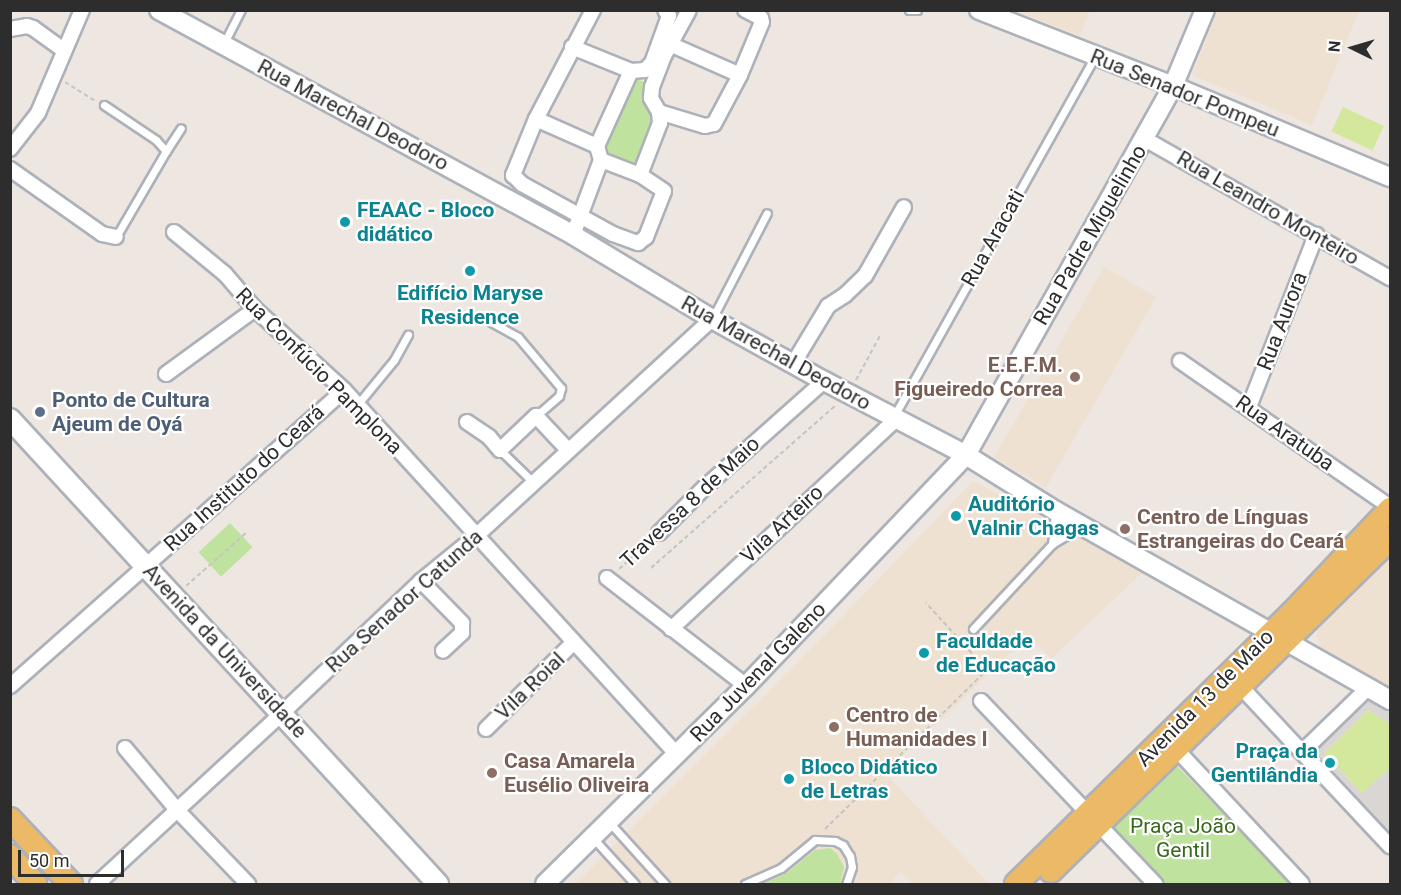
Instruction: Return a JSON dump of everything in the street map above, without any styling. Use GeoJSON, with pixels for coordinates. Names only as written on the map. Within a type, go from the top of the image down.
{"type":"FeatureCollection","features":[{"type":"Feature","properties":{"kind":"main road","name":"Avenida da Universidade"},"geometry":{"type":"LineString","coordinates":[[10,419],[438,885]]}},
{"type":"Feature","properties":{"kind":"main road","name":"Avenida 13 de Maio"},"geometry":{"type":"LineString","coordinates":[[1016,885],[1177,750],[1241,687],[1280,636],[1390,508]]}},
{"type":"Feature","properties":{"kind":"main road","name":"Avenida 13 de Maio"},"geometry":{"type":"LineString","coordinates":[[1036,885],[1093,820],[1280,636],[1390,539]]}},
{"type":"Feature","properties":{"kind":"main road"},"geometry":{"type":"LineString","coordinates":[[10,819],[71,885]]}},
{"type":"Feature","properties":{"kind":"main road"},"geometry":{"type":"LineString","coordinates":[[10,856],[35,885]]}},
{"type":"Feature","properties":{"kind":"street"},"geometry":{"type":"LineString","coordinates":[[10,149],[38,113],[82,10]]}},
{"type":"Feature","properties":{"kind":"street","name":"Rua Marechal Deodoro"},"geometry":{"type":"LineString","coordinates":[[159,10],[577,226],[712,319],[824,381],[850,390],[894,419],[966,455],[1056,511],[1390,700]]}},
{"type":"Feature","properties":{"kind":"street"},"geometry":{"type":"LineString","coordinates":[[536,119],[640,175],[664,191],[643,241],[632,242],[577,226],[513,175],[536,119],[593,10]]}},
{"type":"Feature","properties":{"kind":"street"},"geometry":{"type":"LineString","coordinates":[[572,47],[631,71],[649,69],[669,16],[665,10]]}},
{"type":"Feature","properties":{"kind":"street"},"geometry":{"type":"LineString","coordinates":[[640,175],[658,133],[659,112],[651,98],[652,87],[664,56],[689,10]]}},
{"type":"Feature","properties":{"kind":"street"},"geometry":{"type":"LineString","coordinates":[[659,112],[705,126],[714,124],[740,75],[762,22],[756,15],[745,10]]}},
{"type":"Feature","properties":{"kind":"street","name":"Rua Senador Pompeu"},"geometry":{"type":"LineString","coordinates":[[979,10],[1173,86],[1390,177]]}},
{"type":"Feature","properties":{"kind":"street","name":"Rua Padre Miguelinho"},"geometry":{"type":"LineString","coordinates":[[966,455],[1145,139],[1173,86],[1205,10]]}},
{"type":"Feature","properties":{"kind":"street"},"geometry":{"type":"LineString","coordinates":[[10,29],[27,26],[33,28],[65,51]]}},
{"type":"Feature","properties":{"kind":"street"},"geometry":{"type":"LineString","coordinates":[[672,45],[740,75]]}},
{"type":"Feature","properties":{"kind":"street"},"geometry":{"type":"LineString","coordinates":[[577,226],[599,153],[631,71]]}},
{"type":"Feature","properties":{"kind":"street","name":"Rua Leandro Monteiro"},"geometry":{"type":"LineString","coordinates":[[1145,139],[1390,278]]}},
{"type":"Feature","properties":{"kind":"street"},"geometry":{"type":"LineString","coordinates":[[10,169],[102,234],[117,237]]}},
{"type":"Feature","properties":{"kind":"street"},"geometry":{"type":"LineString","coordinates":[[794,364],[824,310],[856,286],[865,276],[904,207]]}},
{"type":"Feature","properties":{"kind":"street","name":"Rua Confúcio Pamplona"},"geometry":{"type":"LineString","coordinates":[[174,232],[225,274],[255,309],[344,390],[677,755]]}},
{"type":"Feature","properties":{"kind":"street","name":"Rua Aurora"},"geometry":{"type":"LineString","coordinates":[[1249,407],[1316,235]]}},
{"type":"Feature","properties":{"kind":"street"},"geometry":{"type":"LineString","coordinates":[[166,374],[255,309]]}},
{"type":"Feature","properties":{"kind":"street","name":"Rua Senador Catunda"},"geometry":{"type":"LineString","coordinates":[[97,885],[421,581],[476,536],[712,319]]}},
{"type":"Feature","properties":{"kind":"street","name":"Rua Aratuba"},"geometry":{"type":"LineString","coordinates":[[1180,361],[1249,407],[1390,508]]}},
{"type":"Feature","properties":{"kind":"street","name":"Travessa 8 de Maio"},"geometry":{"type":"LineString","coordinates":[[659,533],[704,488],[824,381]]}},
{"type":"Feature","properties":{"kind":"street","name":"Rua Instituto do Ceará"},"geometry":{"type":"LineString","coordinates":[[10,686],[344,390]]}},
{"type":"Feature","properties":{"kind":"street"},"geometry":{"type":"LineString","coordinates":[[467,422],[489,437],[500,450],[536,416],[568,450]]}},
{"type":"Feature","properties":{"kind":"street","name":"Vila Arteiro"},"geometry":{"type":"LineString","coordinates":[[670,629],[894,419]]}},
{"type":"Feature","properties":{"kind":"street","name":"Rua Juvenal Galeno"},"geometry":{"type":"LineString","coordinates":[[545,885],[746,686],[966,455]]}},
{"type":"Feature","properties":{"kind":"street","name":"Travessa 8 de Maio"},"geometry":{"type":"LineString","coordinates":[[607,578],[746,686]]}},
{"type":"Feature","properties":{"kind":"street"},"geometry":{"type":"LineString","coordinates":[[421,581],[462,623],[462,633],[443,651]]}},
{"type":"Feature","properties":{"kind":"street","name":"Vila Roial"},"geometry":{"type":"LineString","coordinates":[[486,729],[573,643]]}},
{"type":"Feature","properties":{"kind":"street"},"geometry":{"type":"LineString","coordinates":[[1241,687],[1390,846]]}},
{"type":"Feature","properties":{"kind":"street"},"geometry":{"type":"LineString","coordinates":[[1303,751],[1368,688]]}},
{"type":"Feature","properties":{"kind":"street"},"geometry":{"type":"LineString","coordinates":[[981,701],[1155,885]]}},
{"type":"Feature","properties":{"kind":"street"},"geometry":{"type":"LineString","coordinates":[[125,748],[177,810],[248,885]]}},
{"type":"Feature","properties":{"kind":"street"},"geometry":{"type":"LineString","coordinates":[[1177,750],[1302,885]]}},
{"type":"Feature","properties":{"kind":"lane"},"geometry":{"type":"LineString","coordinates":[[223,45],[241,10]]}},
{"type":"Feature","properties":{"kind":"lane"},"geometry":{"type":"LineString","coordinates":[[909,10],[917,10]]}},
{"type":"Feature","properties":{"kind":"lane","name":"Rua Aracati"},"geometry":{"type":"LineString","coordinates":[[894,419],[1095,57]]}},
{"type":"Feature","properties":{"kind":"lane"},"geometry":{"type":"LineString","coordinates":[[104,105],[156,140],[166,151]]}},
{"type":"Feature","properties":{"kind":"lane"},"geometry":{"type":"LineString","coordinates":[[117,237],[181,128]]}},
{"type":"Feature","properties":{"kind":"lane"},"geometry":{"type":"LineString","coordinates":[[712,319],[766,213]]}},
{"type":"Feature","properties":{"kind":"lane"},"geometry":{"type":"LineString","coordinates":[[491,322],[519,337],[561,388],[559,396],[536,416]]}},
{"type":"Feature","properties":{"kind":"lane"},"geometry":{"type":"LineString","coordinates":[[357,405],[394,360],[408,335]]}},
{"type":"Feature","properties":{"kind":"lane"},"geometry":{"type":"LineString","coordinates":[[500,450],[533,482]]}},
{"type":"Feature","properties":{"kind":"lane"},"geometry":{"type":"LineString","coordinates":[[1052,544],[1056,511]]}},
{"type":"Feature","properties":{"kind":"lane"},"geometry":{"type":"LineString","coordinates":[[973,629],[1052,544],[1082,526]]}},
{"type":"Feature","properties":{"kind":"lane"},"geometry":{"type":"LineString","coordinates":[[609,822],[665,885]]}},
{"type":"Feature","properties":{"kind":"lane"},"geometry":{"type":"LineString","coordinates":[[593,838],[635,885]]}},
{"type":"Feature","properties":{"kind":"lane"},"geometry":{"type":"LineString","coordinates":[[745,885],[781,868],[815,840],[835,841],[843,845],[850,856],[852,867],[846,885]]}},
{"type":"Feature","properties":{"kind":"path"},"geometry":{"type":"LineString","coordinates":[[54,75],[104,105]]}},
{"type":"Feature","properties":{"kind":"path"},"geometry":{"type":"LineString","coordinates":[[651,568],[850,390],[881,334]]}},
{"type":"Feature","properties":{"kind":"path"},"geometry":{"type":"LineString","coordinates":[[186,586],[246,533]]}},
{"type":"Feature","properties":{"kind":"path","name":"Travessa 8 de Maio"},"geometry":{"type":"LineString","coordinates":[[607,578],[659,533]]}},
{"type":"Feature","properties":{"kind":"path"},"geometry":{"type":"LineString","coordinates":[[815,840],[987,670],[926,603]]}},
{"type":"Feature","properties":{"kind":"shaded area"},"geometry":{"type":"Polygon","coordinates":[[[1017,11],[1090,11],[1080,36],[1017,11]]]}},
{"type":"Feature","properties":{"kind":"shaded area"},"geometry":{"type":"Polygon","coordinates":[[[1218,11],[1359,11],[1312,125],[1192,75],[1218,11]]]}},
{"type":"Feature","properties":{"kind":"shaded area","name":"E.E.F.M. Figueiredo Correa"},"geometry":{"type":"Polygon","coordinates":[[[1104,267],[1156,297],[1046,488],[994,458],[1104,267]]]}},
{"type":"Feature","properties":{"kind":"shaded area","name":"Centro de Humanidades I"},"geometry":{"type":"Polygon","coordinates":[[[973,481],[1146,569],[1051,659],[1028,636],[885,773],[989,884],[913,884],[901,872],[888,884],[575,884],[788,673],[973,481]]]}},
{"type":"Feature","properties":{"kind":"shaded area"},"geometry":{"type":"Polygon","coordinates":[[[1390,553],[1390,688],[1321,649],[1316,635],[1318,625],[1390,553]]]}},
{"type":"Feature","properties":{"kind":"shaded area","name":"Praça da Gentilândia"},"geometry":{"type":"Polygon","coordinates":[[[1372,698],[1390,708],[1390,724],[1368,710],[1324,753],[1362,793],[1390,768],[1390,833],[1318,754],[1318,748],[1368,699],[1372,698]]]}},
{"type":"Feature","properties":{"kind":"green space"},"geometry":{"type":"Polygon","coordinates":[[[632,77],[646,83],[645,92],[656,117],[637,165],[601,152],[632,77]]]}},
{"type":"Feature","properties":{"kind":"green space"},"geometry":{"type":"Polygon","coordinates":[[[1343,107],[1384,126],[1372,150],[1332,131],[1343,107]]]}},
{"type":"Feature","properties":{"kind":"green space"},"geometry":{"type":"Polygon","coordinates":[[[230,523],[253,547],[221,576],[199,552],[230,523]]]}},
{"type":"Feature","properties":{"kind":"green space"},"geometry":{"type":"Polygon","coordinates":[[[1368,710],[1390,724],[1390,768],[1363,794],[1324,753],[1368,710]]]}},
{"type":"Feature","properties":{"kind":"green space","name":"Praça João Gentil"},"geometry":{"type":"Polygon","coordinates":[[[1175,764],[1292,884],[1165,884],[1110,827],[1175,764]]]}},
{"type":"Feature","properties":{"kind":"green space"},"geometry":{"type":"Polygon","coordinates":[[[830,848],[837,854],[844,867],[840,884],[763,884],[787,873],[815,850],[830,848]]]}},
{"type":"Feature","properties":{"kind":"place","name":"FEAAC - Bloco didático"},"geometry":{"type":"Point","coordinates":[345,222]}},
{"type":"Feature","properties":{"kind":"place","name":"Edifício Maryse Residence"},"geometry":{"type":"Point","coordinates":[470,271]}},
{"type":"Feature","properties":{"kind":"place","name":"E.E.F.M. Figueiredo Correa"},"geometry":{"type":"Point","coordinates":[1075,377]}},
{"type":"Feature","properties":{"kind":"place","name":"Ponto de Cultura Ajeum de Oyá"},"geometry":{"type":"Point","coordinates":[40,412]}},
{"type":"Feature","properties":{"kind":"place","name":"Auditório Valnir Chagas"},"geometry":{"type":"Point","coordinates":[956,516]}},
{"type":"Feature","properties":{"kind":"place","name":"Centro de Línguas Estrangeiras do Ceará"},"geometry":{"type":"Point","coordinates":[1125,529]}},
{"type":"Feature","properties":{"kind":"place","name":"Faculdade de Educação"},"geometry":{"type":"Point","coordinates":[924,653]}},
{"type":"Feature","properties":{"kind":"place","name":"Centro de Humanidades I"},"geometry":{"type":"Point","coordinates":[834,727]}},
{"type":"Feature","properties":{"kind":"place","name":"Praça da Gentilândia"},"geometry":{"type":"Point","coordinates":[1330,763]}},
{"type":"Feature","properties":{"kind":"place","name":"Casa Amarela Eusélio Oliveira"},"geometry":{"type":"Point","coordinates":[492,773]}},
{"type":"Feature","properties":{"kind":"place","name":"Bloco Didático de Letras"},"geometry":{"type":"Point","coordinates":[789,779]}}]}
